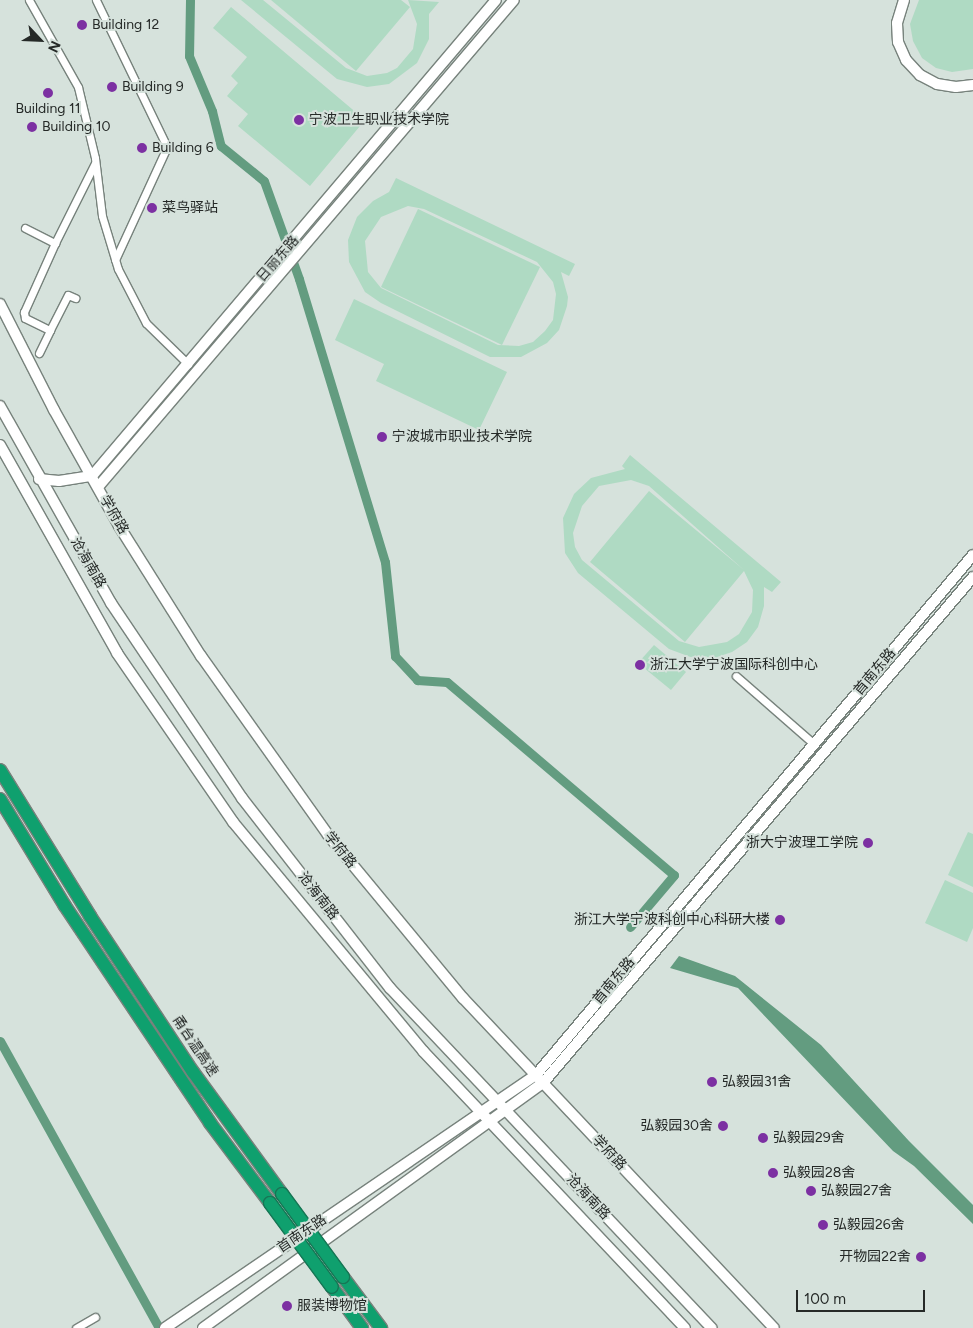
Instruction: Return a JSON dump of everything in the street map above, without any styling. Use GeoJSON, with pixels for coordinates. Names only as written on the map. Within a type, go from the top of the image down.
{"type":"FeatureCollection","features":[{"type":"Feature","properties":{"kind":"highway","name":"甬台温高速"},"geometry":{"type":"LineString","coordinates":[[0,770],[90,916],[193,1072],[381,1328]]}},
{"type":"Feature","properties":{"kind":"highway"},"geometry":{"type":"LineString","coordinates":[[0,799],[70,914],[210,1122],[362,1328]]}},
{"type":"Feature","properties":{"kind":"main road","name":"日丽东路"},"geometry":{"type":"LineString","coordinates":[[92,476],[298,236],[496,0]]}},
{"type":"Feature","properties":{"kind":"main road","name":"日丽东路"},"geometry":{"type":"LineString","coordinates":[[98,487],[283,273],[514,0]]}},
{"type":"Feature","properties":{"kind":"main road"},"geometry":{"type":"LineString","coordinates":[[904,0],[896,23],[898,42],[906,60],[920,75],[937,84],[956,88],[973,85]]}},
{"type":"Feature","properties":{"kind":"main road","name":"学府路"},"geometry":{"type":"LineString","coordinates":[[0,304],[98,487],[200,656],[323,828],[456,989],[774,1328]]}},
{"type":"Feature","properties":{"kind":"main road","name":"沧海南路"},"geometry":{"type":"LineString","coordinates":[[0,406],[39,479],[110,603],[242,798],[390,988],[504,1111],[711,1328]]}},
{"type":"Feature","properties":{"kind":"main road","name":"沧海南路"},"geometry":{"type":"LineString","coordinates":[[0,445],[117,652],[233,822],[358,976],[481,1112],[686,1328]]}},
{"type":"Feature","properties":{"kind":"main road"},"geometry":{"type":"LineString","coordinates":[[39,479],[59,481],[92,476]]}},
{"type":"Feature","properties":{"kind":"main road","name":"首南东路"},"geometry":{"type":"LineString","coordinates":[[165,1328],[496,1102],[540,1079],[814,744],[973,555]]}},
{"type":"Feature","properties":{"kind":"main road","name":"首南东路"},"geometry":{"type":"LineString","coordinates":[[203,1328],[504,1111],[540,1079],[973,577]]}},
{"type":"Feature","properties":{"kind":"street"},"geometry":{"type":"LineString","coordinates":[[29,0],[78,87],[95,162],[102,216],[115,260],[146,323],[188,364]]}},
{"type":"Feature","properties":{"kind":"street"},"geometry":{"type":"LineString","coordinates":[[96,0],[167,147],[115,260]]}},
{"type":"Feature","properties":{"kind":"street"},"geometry":{"type":"LineString","coordinates":[[50,330],[25,318],[24,312],[55,243],[95,162]]}},
{"type":"Feature","properties":{"kind":"street"},"geometry":{"type":"LineString","coordinates":[[25,228],[55,243]]}},
{"type":"Feature","properties":{"kind":"street"},"geometry":{"type":"LineString","coordinates":[[39,353],[68,295],[75,298]]}},
{"type":"Feature","properties":{"kind":"street"},"geometry":{"type":"LineString","coordinates":[[736,676],[814,744]]}},
{"type":"Feature","properties":{"kind":"street"},"geometry":{"type":"LineString","coordinates":[[76,1328],[95,1317]]}},
{"type":"Feature","properties":{"kind":"shaded area"},"geometry":{"type":"Polygon","coordinates":[[[241,0],[263,0],[346,68],[367,76],[387,73],[397,68],[413,49],[417,24],[408,0],[439,2],[429,14],[429,39],[417,63],[389,84],[367,87],[337,79],[241,0]]]}},
{"type":"Feature","properties":{"kind":"shaded area"},"geometry":{"type":"Polygon","coordinates":[[[271,0],[401,0],[410,7],[356,71],[271,0]]]}},
{"type":"Feature","properties":{"kind":"shaded area"},"geometry":{"type":"Polygon","coordinates":[[[919,0],[973,0],[973,69],[952,72],[936,68],[922,58],[913,41],[910,24],[919,0]]]}},
{"type":"Feature","properties":{"kind":"shaded area"},"geometry":{"type":"Polygon","coordinates":[[[231,7],[365,120],[310,186],[238,126],[248,114],[227,96],[238,83],[231,76],[247,57],[213,28],[231,7]]]}},
{"type":"Feature","properties":{"kind":"shaded area"},"geometry":{"type":"Polygon","coordinates":[[[396,178],[575,264],[569,276],[561,272],[568,297],[559,330],[547,343],[521,357],[490,357],[381,303],[365,292],[349,262],[348,240],[357,217],[373,201],[389,192],[396,178]],[[408,206],[381,217],[365,241],[368,272],[381,288],[498,345],[519,346],[533,342],[553,320],[556,294],[553,282],[537,262],[424,209],[408,206]]]}},
{"type":"Feature","properties":{"kind":"shaded area"},"geometry":{"type":"Polygon","coordinates":[[[418,209],[540,267],[502,345],[381,287],[418,209]]]}},
{"type":"Feature","properties":{"kind":"shaded area"},"geometry":{"type":"Polygon","coordinates":[[[354,299],[507,372],[479,430],[376,381],[384,364],[335,340],[354,299]]]}},
{"type":"Feature","properties":{"kind":"shaded area"},"geometry":{"type":"Polygon","coordinates":[[[630,455],[781,582],[772,592],[764,587],[764,606],[758,627],[747,642],[732,652],[714,658],[696,659],[669,649],[578,573],[565,553],[563,518],[574,494],[591,478],[625,469],[622,466],[630,455]],[[631,480],[599,486],[582,506],[573,533],[575,547],[582,560],[679,641],[699,647],[727,642],[739,634],[752,612],[753,590],[744,571],[685,642],[590,562],[649,491],[744,570],[649,486],[631,480]]]}},
{"type":"Feature","properties":{"kind":"shaded area"},"geometry":{"type":"Polygon","coordinates":[[[654,645],[686,672],[671,690],[638,663],[654,645]]]}},
{"type":"Feature","properties":{"kind":"shaded area"},"geometry":{"type":"Polygon","coordinates":[[[968,832],[973,834],[973,887],[948,875],[968,832]]]}},
{"type":"Feature","properties":{"kind":"shaded area"},"geometry":{"type":"Polygon","coordinates":[[[945,880],[973,893],[973,928],[967,942],[925,923],[945,880]]]}},
{"type":"Feature","properties":{"kind":"shaded area"},"geometry":{"type":"Polygon","coordinates":[[[679,956],[735,976],[821,1045],[909,1141],[973,1205],[973,1224],[914,1166],[893,1151],[738,988],[670,968],[679,956]]]}},
{"type":"Feature","properties":{"kind":"waterway"},"geometry":{"type":"LineString","coordinates":[[190,0],[189,56],[212,111],[221,146],[264,181],[299,279],[385,562],[395,656],[417,680],[447,682],[674,875],[630,927]]}},
{"type":"Feature","properties":{"kind":"waterway"},"geometry":{"type":"LineString","coordinates":[[0,1041],[159,1328]]}},
{"type":"Feature","properties":{"kind":"place","name":"Building 12"},"geometry":{"type":"Point","coordinates":[82,25]}},
{"type":"Feature","properties":{"kind":"place","name":"Building 9"},"geometry":{"type":"Point","coordinates":[112,87]}},
{"type":"Feature","properties":{"kind":"place","name":"Building 11"},"geometry":{"type":"Point","coordinates":[48,93]}},
{"type":"Feature","properties":{"kind":"place","name":"宁波卫生职业技术学院"},"geometry":{"type":"Point","coordinates":[299,120]}},
{"type":"Feature","properties":{"kind":"place","name":"Building 10"},"geometry":{"type":"Point","coordinates":[32,127]}},
{"type":"Feature","properties":{"kind":"place","name":"Building 6"},"geometry":{"type":"Point","coordinates":[142,148]}},
{"type":"Feature","properties":{"kind":"place","name":"菜鸟驿站"},"geometry":{"type":"Point","coordinates":[152,208]}},
{"type":"Feature","properties":{"kind":"place","name":"宁波城市职业技术学院"},"geometry":{"type":"Point","coordinates":[382,437]}},
{"type":"Feature","properties":{"kind":"place","name":"浙江大学宁波国际科创中心"},"geometry":{"type":"Point","coordinates":[640,665]}},
{"type":"Feature","properties":{"kind":"place","name":"浙大宁波理工学院"},"geometry":{"type":"Point","coordinates":[868,843]}},
{"type":"Feature","properties":{"kind":"place","name":"浙江大学宁波科创中心科研大楼"},"geometry":{"type":"Point","coordinates":[780,920]}},
{"type":"Feature","properties":{"kind":"place","name":"弘毅园31舍"},"geometry":{"type":"Point","coordinates":[712,1082]}},
{"type":"Feature","properties":{"kind":"place","name":"弘毅园30舍"},"geometry":{"type":"Point","coordinates":[723,1126]}},
{"type":"Feature","properties":{"kind":"place","name":"弘毅园29舍"},"geometry":{"type":"Point","coordinates":[763,1138]}},
{"type":"Feature","properties":{"kind":"place","name":"弘毅园28舍"},"geometry":{"type":"Point","coordinates":[773,1173]}},
{"type":"Feature","properties":{"kind":"place","name":"弘毅园27舍"},"geometry":{"type":"Point","coordinates":[811,1191]}},
{"type":"Feature","properties":{"kind":"place","name":"弘毅园26舍"},"geometry":{"type":"Point","coordinates":[823,1225]}},
{"type":"Feature","properties":{"kind":"place","name":"开物园22舍"},"geometry":{"type":"Point","coordinates":[921,1257]}},
{"type":"Feature","properties":{"kind":"place","name":"服装博物馆"},"geometry":{"type":"Point","coordinates":[287,1306]}}]}
